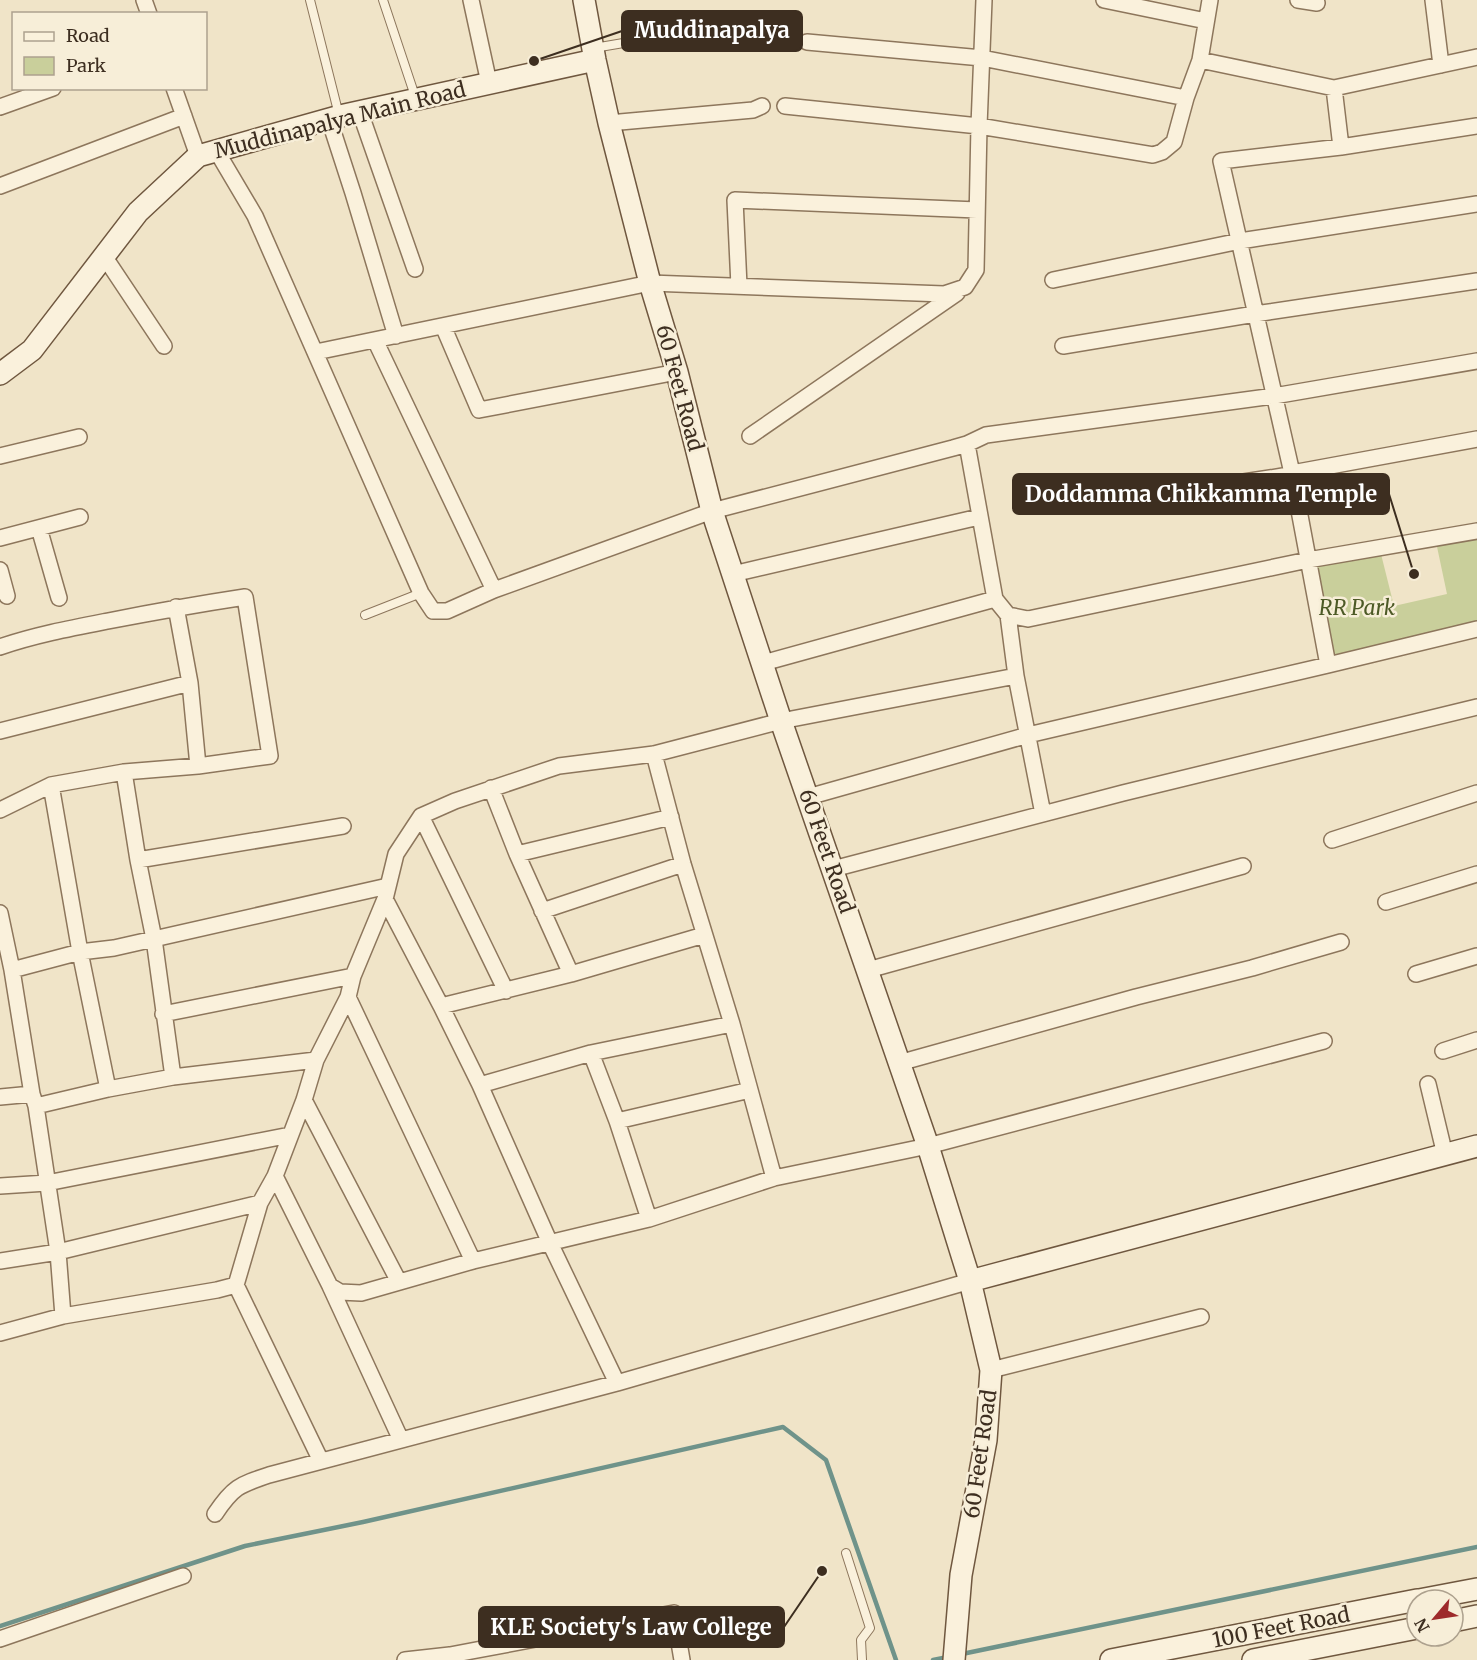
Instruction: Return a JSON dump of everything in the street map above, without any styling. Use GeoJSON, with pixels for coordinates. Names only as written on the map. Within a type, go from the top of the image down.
{"type":"FeatureCollection","features":[{"type":"Feature","properties":{"kind":"street"},"geometry":{"type":"LineString","coordinates":[[471,0],[489,82]]}},
{"type":"Feature","properties":{"kind":"street","name":"60 Feet Road"},"geometry":{"type":"LineString","coordinates":[[584,0],[609,123],[650,283],[677,372],[712,511],[781,721],[928,1146],[970,1281],[992,1370],[986,1440],[961,1575],[955,1654]]}},
{"type":"Feature","properties":{"kind":"street"},"geometry":{"type":"LineString","coordinates":[[750,436],[965,287],[976,270],[984,0]]}},
{"type":"Feature","properties":{"kind":"street"},"geometry":{"type":"LineString","coordinates":[[1104,0],[1206,21]]}},
{"type":"Feature","properties":{"kind":"street"},"geometry":{"type":"LineString","coordinates":[[784,106],[979,126],[1153,155],[1162,152],[1174,142],[1186,98],[1200,60],[1210,0]]}},
{"type":"Feature","properties":{"kind":"street"},"geometry":{"type":"LineString","coordinates":[[1298,0],[1317,3]]}},
{"type":"Feature","properties":{"kind":"street"},"geometry":{"type":"LineString","coordinates":[[1433,0],[1441,65]]}},
{"type":"Feature","properties":{"kind":"street"},"geometry":{"type":"LineString","coordinates":[[807,42],[982,58],[1186,98]]}},
{"type":"Feature","properties":{"kind":"street","name":"Muddinapalya Main Road"},"geometry":{"type":"LineString","coordinates":[[0,374],[32,350],[138,212],[207,153],[343,116],[489,82],[594,54]]}},
{"type":"Feature","properties":{"kind":"street"},"geometry":{"type":"LineString","coordinates":[[1200,60],[1334,88],[1477,57]]}},
{"type":"Feature","properties":{"kind":"street"},"geometry":{"type":"LineString","coordinates":[[1334,88],[1341,147]]}},
{"type":"Feature","properties":{"kind":"street"},"geometry":{"type":"LineString","coordinates":[[0,107],[47,90]]}},
{"type":"Feature","properties":{"kind":"street"},"geometry":{"type":"LineString","coordinates":[[175,90],[184,116],[207,153],[255,216],[421,593],[433,611],[447,611],[494,590],[712,511],[967,444],[986,435],[1274,396],[1477,361]]}},
{"type":"Feature","properties":{"kind":"street"},"geometry":{"type":"LineString","coordinates":[[609,123],[753,110],[762,106]]}},
{"type":"Feature","properties":{"kind":"street"},"geometry":{"type":"LineString","coordinates":[[0,186],[184,116]]}},
{"type":"Feature","properties":{"kind":"street"},"geometry":{"type":"LineString","coordinates":[[343,116],[415,268]]}},
{"type":"Feature","properties":{"kind":"street"},"geometry":{"type":"LineString","coordinates":[[343,116],[396,336]]}},
{"type":"Feature","properties":{"kind":"street"},"geometry":{"type":"LineString","coordinates":[[1328,665],[1292,473],[1221,161],[1341,147],[1477,126]]}},
{"type":"Feature","properties":{"kind":"street"},"geometry":{"type":"LineString","coordinates":[[739,286],[735,200],[977,210]]}},
{"type":"Feature","properties":{"kind":"street"},"geometry":{"type":"LineString","coordinates":[[1053,280],[1240,241],[1477,204]]}},
{"type":"Feature","properties":{"kind":"street"},"geometry":{"type":"LineString","coordinates":[[104,256],[165,346]]}},
{"type":"Feature","properties":{"kind":"street"},"geometry":{"type":"LineString","coordinates":[[1063,346],[1255,314],[1477,281]]}},
{"type":"Feature","properties":{"kind":"street"},"geometry":{"type":"LineString","coordinates":[[316,352],[650,283],[944,294],[965,287]]}},
{"type":"Feature","properties":{"kind":"street"},"geometry":{"type":"LineString","coordinates":[[443,326],[479,410],[677,372]]}},
{"type":"Feature","properties":{"kind":"street"},"geometry":{"type":"LineString","coordinates":[[375,340],[494,590]]}},
{"type":"Feature","properties":{"kind":"street"},"geometry":{"type":"LineString","coordinates":[[0,456],[79,437]]}},
{"type":"Feature","properties":{"kind":"street"},"geometry":{"type":"LineString","coordinates":[[1106,503],[1283,476],[1477,439]]}},
{"type":"Feature","properties":{"kind":"street"},"geometry":{"type":"LineString","coordinates":[[967,444],[995,599],[1008,615],[1016,676],[1042,813]]}},
{"type":"Feature","properties":{"kind":"street"},"geometry":{"type":"LineString","coordinates":[[0,538],[80,517]]}},
{"type":"Feature","properties":{"kind":"street"},"geometry":{"type":"LineString","coordinates":[[733,574],[979,517]]}},
{"type":"Feature","properties":{"kind":"street"},"geometry":{"type":"LineString","coordinates":[[39,528],[59,598]]}},
{"type":"Feature","properties":{"kind":"street"},"geometry":{"type":"LineString","coordinates":[[1008,615],[1028,619],[1308,561],[1477,531]]}},
{"type":"Feature","properties":{"kind":"street"},"geometry":{"type":"LineString","coordinates":[[0,570],[7,596]]}},
{"type":"Feature","properties":{"kind":"street"},"geometry":{"type":"LineString","coordinates":[[0,647],[71,628],[176,607],[245,597],[270,756],[198,766],[124,772],[51,785],[0,810]]}},
{"type":"Feature","properties":{"kind":"street"},"geometry":{"type":"LineString","coordinates":[[763,663],[995,599]]}},
{"type":"Feature","properties":{"kind":"street"},"geometry":{"type":"LineString","coordinates":[[176,607],[190,683],[198,766]]}},
{"type":"Feature","properties":{"kind":"street"},"geometry":{"type":"LineString","coordinates":[[808,797],[1028,735],[1477,629]]}},
{"type":"Feature","properties":{"kind":"street"},"geometry":{"type":"LineString","coordinates":[[321,1461],[236,1285],[260,1203],[275,1176],[291,1136],[316,1060],[348,997],[353,976],[387,893],[396,854],[421,816],[455,801],[559,766],[654,754],[781,721],[1016,676]]}},
{"type":"Feature","properties":{"kind":"street"},"geometry":{"type":"LineString","coordinates":[[0,731],[190,683]]}},
{"type":"Feature","properties":{"kind":"street"},"geometry":{"type":"LineString","coordinates":[[833,869],[1042,813],[1477,707]]}},
{"type":"Feature","properties":{"kind":"street"},"geometry":{"type":"LineString","coordinates":[[654,754],[683,864],[732,1024],[774,1178]]}},
{"type":"Feature","properties":{"kind":"street"},"geometry":{"type":"LineString","coordinates":[[124,772],[154,939],[172,1077]]}},
{"type":"Feature","properties":{"kind":"street"},"geometry":{"type":"LineString","coordinates":[[51,785],[80,952],[108,1089]]}},
{"type":"Feature","properties":{"kind":"street"},"geometry":{"type":"LineString","coordinates":[[491,788],[517,854],[571,974]]}},
{"type":"Feature","properties":{"kind":"street"},"geometry":{"type":"LineString","coordinates":[[1332,840],[1477,793]]}},
{"type":"Feature","properties":{"kind":"street"},"geometry":{"type":"LineString","coordinates":[[421,816],[506,991]]}},
{"type":"Feature","properties":{"kind":"street"},"geometry":{"type":"LineString","coordinates":[[517,854],[671,817]]}},
{"type":"Feature","properties":{"kind":"street"},"geometry":{"type":"LineString","coordinates":[[138,860],[343,826]]}},
{"type":"Feature","properties":{"kind":"street"},"geometry":{"type":"LineString","coordinates":[[542,911],[683,864]]}},
{"type":"Feature","properties":{"kind":"street"},"geometry":{"type":"LineString","coordinates":[[868,970],[1244,866]]}},
{"type":"Feature","properties":{"kind":"street"},"geometry":{"type":"LineString","coordinates":[[1386,902],[1477,874]]}},
{"type":"Feature","properties":{"kind":"street"},"geometry":{"type":"LineString","coordinates":[[12,970],[80,952],[114,948],[387,893]]}},
{"type":"Feature","properties":{"kind":"street"},"geometry":{"type":"LineString","coordinates":[[387,893],[480,1085],[550,1243],[617,1383]]}},
{"type":"Feature","properties":{"kind":"street"},"geometry":{"type":"LineString","coordinates":[[0,913],[12,970],[58,1251],[63,1316]]}},
{"type":"Feature","properties":{"kind":"street"},"geometry":{"type":"LineString","coordinates":[[441,1006],[571,974],[704,935]]}},
{"type":"Feature","properties":{"kind":"street"},"geometry":{"type":"LineString","coordinates":[[899,1063],[1341,942]]}},
{"type":"Feature","properties":{"kind":"street"},"geometry":{"type":"LineString","coordinates":[[1416,974],[1477,956]]}},
{"type":"Feature","properties":{"kind":"street"},"geometry":{"type":"LineString","coordinates":[[164,1014],[353,976]]}},
{"type":"Feature","properties":{"kind":"street"},"geometry":{"type":"LineString","coordinates":[[348,997],[473,1262]]}},
{"type":"Feature","properties":{"kind":"street"},"geometry":{"type":"LineString","coordinates":[[480,1085],[591,1053],[732,1024]]}},
{"type":"Feature","properties":{"kind":"street"},"geometry":{"type":"LineString","coordinates":[[1443,1051],[1477,1040]]}},
{"type":"Feature","properties":{"kind":"street"},"geometry":{"type":"LineString","coordinates":[[330,1286],[340,1292],[361,1293],[473,1262],[649,1219],[774,1178],[928,1146],[1324,1041]]}},
{"type":"Feature","properties":{"kind":"street"},"geometry":{"type":"LineString","coordinates":[[591,1053],[617,1121],[649,1219]]}},
{"type":"Feature","properties":{"kind":"street"},"geometry":{"type":"LineString","coordinates":[[0,1097],[34,1100],[172,1077],[316,1060]]}},
{"type":"Feature","properties":{"kind":"street"},"geometry":{"type":"LineString","coordinates":[[1428,1084],[1445,1155]]}},
{"type":"Feature","properties":{"kind":"street"},"geometry":{"type":"LineString","coordinates":[[617,1121],[750,1090]]}},
{"type":"Feature","properties":{"kind":"street"},"geometry":{"type":"LineString","coordinates":[[304,1100],[399,1282]]}},
{"type":"Feature","properties":{"kind":"street"},"geometry":{"type":"LineString","coordinates":[[0,1186],[47,1183],[291,1136]]}},
{"type":"Feature","properties":{"kind":"street"},"geometry":{"type":"LineString","coordinates":[[215,1514],[225,1499],[239,1485],[269,1475],[617,1383],[970,1281],[1477,1146]]}},
{"type":"Feature","properties":{"kind":"street"},"geometry":{"type":"LineString","coordinates":[[275,1176],[330,1286],[401,1440]]}},
{"type":"Feature","properties":{"kind":"street"},"geometry":{"type":"LineString","coordinates":[[0,1261],[58,1251],[260,1203]]}},
{"type":"Feature","properties":{"kind":"street"},"geometry":{"type":"LineString","coordinates":[[0,1333],[63,1316],[236,1285]]}},
{"type":"Feature","properties":{"kind":"street"},"geometry":{"type":"LineString","coordinates":[[992,1370],[1201,1317]]}},
{"type":"Feature","properties":{"kind":"street"},"geometry":{"type":"LineString","coordinates":[[0,1639],[183,1576]]}},
{"type":"Feature","properties":{"kind":"street","name":"100 Feet Road"},"geometry":{"type":"LineString","coordinates":[[1111,1660],[1405,1603]]}},
{"type":"Feature","properties":{"kind":"street"},"geometry":{"type":"LineString","coordinates":[[405,1660],[450,1655],[674,1612],[682,1660]]}},
{"type":"Feature","properties":{"kind":"street","name":"100 Feet Road"},"geometry":{"type":"LineString","coordinates":[[1253,1660],[1405,1630]]}},
{"type":"Feature","properties":{"kind":"lane"},"geometry":{"type":"LineString","coordinates":[[310,0],[343,116]]}},
{"type":"Feature","properties":{"kind":"lane"},"geometry":{"type":"LineString","coordinates":[[383,0],[416,100]]}},
{"type":"Feature","properties":{"kind":"lane"},"geometry":{"type":"LineString","coordinates":[[594,54],[729,25]]}},
{"type":"Feature","properties":{"kind":"lane"},"geometry":{"type":"LineString","coordinates":[[365,615],[421,593]]}},
{"type":"Feature","properties":{"kind":"lane"},"geometry":{"type":"LineString","coordinates":[[846,1553],[870,1628],[861,1640],[862,1660]]}},
{"type":"Feature","properties":{"kind":"green space","name":"RR Park"},"geometry":{"type":"Polygon","coordinates":[[[1477,534],[1477,626],[1330,657],[1311,568],[1381,554],[1394,606],[1447,594],[1436,542],[1477,534]]]}},
{"type":"Feature","properties":{"kind":"waterway"},"geometry":{"type":"LineString","coordinates":[[0,1626],[245,1546],[363,1522],[783,1427],[826,1460],[896,1660]]}},
{"type":"Feature","properties":{"kind":"waterway"},"geometry":{"type":"LineString","coordinates":[[962,1654],[1477,1547]]}},
{"type":"Feature","properties":{"kind":"waterway"},"geometry":{"type":"LineString","coordinates":[[933,1660],[948,1657]]}},
{"type":"Feature","properties":{"kind":"place","name":"Muddinapalya"},"geometry":{"type":"Point","coordinates":[534,61]}},
{"type":"Feature","properties":{"kind":"place","name":"Doddamma Chikkamma Temple"},"geometry":{"type":"Point","coordinates":[1414,574]}},
{"type":"Feature","properties":{"kind":"place","name":"KLE Society's Law College"},"geometry":{"type":"Point","coordinates":[822,1571]}}]}
